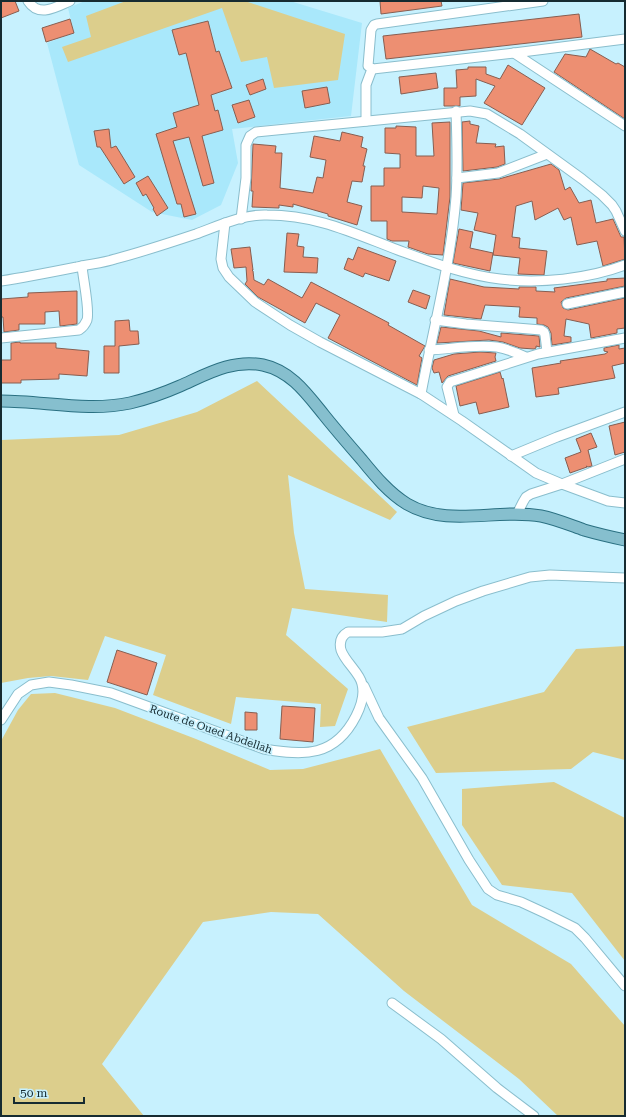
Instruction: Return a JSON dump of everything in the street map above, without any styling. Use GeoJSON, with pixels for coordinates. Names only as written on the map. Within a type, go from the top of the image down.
{"type":"FeatureCollection","features":[{"type":"Feature","properties":{"kind":"main road"},"geometry":{"type":"LineString","coordinates":[[1,401],[70,406],[101,406],[129,403],[158,394],[208,372],[228,366],[248,363],[264,366],[286,375],[302,388],[376,476],[391,492],[407,504],[423,511],[447,516],[517,514],[542,516],[602,535],[625,540]]}},
{"type":"Feature","properties":{"kind":"street"},"geometry":{"type":"LineString","coordinates":[[28,1],[33,8],[40,10],[50,9],[70,1]]}},
{"type":"Feature","properties":{"kind":"street"},"geometry":{"type":"LineString","coordinates":[[372,69],[368,65],[371,30],[377,24],[543,1]]}},
{"type":"Feature","properties":{"kind":"street"},"geometry":{"type":"LineString","coordinates":[[372,69],[625,39]]}},
{"type":"Feature","properties":{"kind":"street"},"geometry":{"type":"LineString","coordinates":[[514,53],[625,126]]}},
{"type":"Feature","properties":{"kind":"street"},"geometry":{"type":"LineString","coordinates":[[366,120],[366,85],[372,69]]}},
{"type":"Feature","properties":{"kind":"street"},"geometry":{"type":"LineString","coordinates":[[421,394],[447,267],[457,178],[456,111]]}},
{"type":"Feature","properties":{"kind":"street"},"geometry":{"type":"LineString","coordinates":[[241,219],[246,178],[246,145],[250,136],[256,132],[456,111],[470,111],[487,114],[520,134],[621,209],[625,231]]}},
{"type":"Feature","properties":{"kind":"street"},"geometry":{"type":"LineString","coordinates":[[457,178],[498,173],[547,154]]}},
{"type":"Feature","properties":{"kind":"street"},"geometry":{"type":"LineString","coordinates":[[1,281],[115,259],[225,223],[266,215],[313,220],[333,225],[400,251],[462,272],[499,279],[520,281],[575,277],[615,269],[625,265]]}},
{"type":"Feature","properties":{"kind":"street"},"geometry":{"type":"LineString","coordinates":[[225,223],[221,259],[223,268],[228,277],[255,302],[314,339],[421,394],[536,473],[608,501],[625,503]]}},
{"type":"Feature","properties":{"kind":"street"},"geometry":{"type":"LineString","coordinates":[[1,338],[79,330],[83,327],[87,320],[88,312],[82,266]]}},
{"type":"Feature","properties":{"kind":"street"},"geometry":{"type":"LineString","coordinates":[[567,304],[625,292]]}},
{"type":"Feature","properties":{"kind":"street"},"geometry":{"type":"LineString","coordinates":[[435,320],[541,330],[545,334],[547,352]]}},
{"type":"Feature","properties":{"kind":"street"},"geometry":{"type":"LineString","coordinates":[[454,416],[447,387],[450,382],[526,357],[625,338]]}},
{"type":"Feature","properties":{"kind":"street"},"geometry":{"type":"LineString","coordinates":[[429,350],[497,347],[513,351],[526,357]]}},
{"type":"Feature","properties":{"kind":"street"},"geometry":{"type":"LineString","coordinates":[[511,456],[625,412]]}},
{"type":"Feature","properties":{"kind":"street"},"geometry":{"type":"LineString","coordinates":[[517,514],[526,497],[531,494],[562,484],[625,459]]}},
{"type":"Feature","properties":{"kind":"street"},"geometry":{"type":"LineString","coordinates":[[625,578],[550,575],[530,577],[456,601],[424,616],[402,629],[382,632],[348,632],[343,635],[340,640],[341,650],[362,683],[379,718],[422,778],[469,860],[488,889],[502,897],[521,902],[575,928],[625,986]]}},
{"type":"Feature","properties":{"kind":"street","name":"Route de Oued Abdellah"},"geometry":{"type":"LineString","coordinates":[[1,720],[18,694],[31,685],[49,682],[111,693],[264,749],[284,753],[300,754],[328,748],[345,733],[360,706],[363,695],[362,683]]}},
{"type":"Feature","properties":{"kind":"street"},"geometry":{"type":"LineString","coordinates":[[392,1003],[441,1039],[497,1088],[534,1116]]}},
{"type":"Feature","properties":{"kind":"shaded area"},"geometry":{"type":"Polygon","coordinates":[[[85,1],[290,1],[362,23],[351,116],[232,129],[238,163],[221,205],[192,220],[152,212],[79,165],[47,43],[74,33],[68,8],[85,1]]]}},
{"type":"Feature","properties":{"kind":"shaded area"},"geometry":{"type":"Polygon","coordinates":[[[126,1],[245,1],[345,34],[338,80],[274,88],[267,57],[241,62],[222,8],[68,62],[62,47],[91,37],[86,16],[126,1]]]}},
{"type":"Feature","properties":{"kind":"shaded area"},"geometry":{"type":"Polygon","coordinates":[[[257,381],[397,512],[390,520],[288,475],[294,533],[305,589],[388,595],[387,622],[292,608],[286,635],[348,689],[335,726],[320,727],[321,704],[236,697],[231,724],[153,695],[166,655],[105,636],[88,680],[51,676],[28,678],[1,683],[1,440],[119,435],[197,412],[257,381]]]}},
{"type":"Feature","properties":{"kind":"shaded area"},"geometry":{"type":"Polygon","coordinates":[[[625,646],[625,760],[593,752],[571,769],[436,773],[407,727],[544,692],[576,649],[625,646]]]}},
{"type":"Feature","properties":{"kind":"shaded area"},"geometry":{"type":"Polygon","coordinates":[[[55,693],[115,708],[196,739],[270,770],[303,769],[380,749],[472,905],[571,964],[625,1026],[625,1116],[558,1116],[519,1079],[404,991],[318,914],[271,912],[203,922],[102,1064],[144,1116],[1,1116],[1,741],[18,710],[31,694],[55,693]]]}},
{"type":"Feature","properties":{"kind":"shaded area"},"geometry":{"type":"Polygon","coordinates":[[[554,782],[625,818],[625,961],[572,893],[502,885],[462,825],[462,789],[554,782]]]}},
{"type":"Feature","properties":{"kind":"building"},"geometry":{"type":"Polygon","coordinates":[[[1,1],[15,1],[19,11],[1,18],[1,1]]]}},
{"type":"Feature","properties":{"kind":"building"},"geometry":{"type":"Polygon","coordinates":[[[380,1],[441,1],[442,6],[381,14],[380,1]]]}},
{"type":"Feature","properties":{"kind":"building"},"geometry":{"type":"Polygon","coordinates":[[[579,14],[582,37],[386,59],[383,36],[579,14]]]}},
{"type":"Feature","properties":{"kind":"building"},"geometry":{"type":"Polygon","coordinates":[[[70,19],[74,33],[46,42],[42,28],[70,19]]]}},
{"type":"Feature","properties":{"kind":"building"},"geometry":{"type":"Polygon","coordinates":[[[208,21],[216,52],[219,51],[232,88],[211,95],[215,111],[218,110],[223,130],[202,136],[214,183],[203,186],[189,137],[173,141],[196,214],[184,217],[181,204],[177,204],[156,134],[177,127],[173,113],[199,105],[186,53],[179,55],[172,30],[208,21]]]}},
{"type":"Feature","properties":{"kind":"building"},"geometry":{"type":"Polygon","coordinates":[[[590,49],[616,64],[618,63],[625,67],[625,119],[554,72],[565,54],[586,57],[590,49]]]}},
{"type":"Feature","properties":{"kind":"building"},"geometry":{"type":"Polygon","coordinates":[[[508,65],[545,88],[522,125],[484,103],[495,86],[476,79],[476,96],[460,97],[460,106],[444,106],[444,88],[457,88],[456,70],[468,69],[468,67],[486,67],[486,74],[500,79],[508,65]]]}},
{"type":"Feature","properties":{"kind":"building"},"geometry":{"type":"Polygon","coordinates":[[[436,73],[438,88],[401,94],[399,77],[436,73]]]}},
{"type":"Feature","properties":{"kind":"building"},"geometry":{"type":"Polygon","coordinates":[[[263,79],[266,89],[250,95],[246,85],[263,79]]]}},
{"type":"Feature","properties":{"kind":"building"},"geometry":{"type":"Polygon","coordinates":[[[327,87],[330,103],[305,108],[302,91],[327,87]]]}},
{"type":"Feature","properties":{"kind":"building"},"geometry":{"type":"Polygon","coordinates":[[[249,100],[255,117],[238,123],[232,105],[249,100]]]}},
{"type":"Feature","properties":{"kind":"building"},"geometry":{"type":"Polygon","coordinates":[[[470,121],[470,124],[479,126],[476,143],[496,144],[495,147],[504,146],[505,164],[497,167],[463,171],[462,122],[470,121]]]}},
{"type":"Feature","properties":{"kind":"building"},"geometry":{"type":"Polygon","coordinates":[[[450,122],[450,197],[443,255],[428,254],[408,247],[409,241],[392,241],[387,239],[387,221],[371,221],[371,186],[384,186],[384,168],[400,168],[400,154],[385,153],[385,128],[396,128],[396,126],[416,127],[416,156],[434,156],[432,123],[450,122]],[[423,186],[422,198],[402,197],[402,212],[437,214],[439,188],[423,186]]]}},
{"type":"Feature","properties":{"kind":"building"},"geometry":{"type":"Polygon","coordinates":[[[109,129],[111,148],[116,146],[135,177],[124,184],[100,147],[97,147],[94,131],[109,129]]]}},
{"type":"Feature","properties":{"kind":"building"},"geometry":{"type":"Polygon","coordinates":[[[342,132],[363,137],[361,147],[367,149],[363,166],[365,166],[362,182],[352,181],[347,202],[362,206],[357,225],[328,216],[328,214],[293,204],[293,207],[279,205],[279,208],[252,207],[253,191],[251,191],[253,144],[276,146],[275,153],[282,153],[280,188],[313,193],[317,177],[323,178],[326,160],[310,157],[314,136],[340,141],[342,132]]]}},
{"type":"Feature","properties":{"kind":"building"},"geometry":{"type":"Polygon","coordinates":[[[551,164],[559,170],[565,190],[570,187],[579,203],[591,200],[596,223],[613,219],[621,237],[624,237],[625,259],[603,266],[597,241],[577,245],[571,217],[564,220],[558,208],[535,220],[532,201],[516,206],[512,237],[520,238],[519,248],[547,251],[544,275],[518,274],[520,258],[493,255],[496,235],[474,230],[478,213],[461,210],[463,183],[499,179],[551,164]]]}},
{"type":"Feature","properties":{"kind":"building"},"geometry":{"type":"Polygon","coordinates":[[[148,176],[168,208],[157,216],[146,194],[143,196],[136,183],[148,176]]]}},
{"type":"Feature","properties":{"kind":"building"},"geometry":{"type":"Polygon","coordinates":[[[459,229],[473,232],[470,248],[493,253],[490,271],[453,263],[459,229]]]}},
{"type":"Feature","properties":{"kind":"building"},"geometry":{"type":"Polygon","coordinates":[[[287,233],[299,234],[297,246],[304,247],[303,257],[318,258],[317,273],[284,272],[287,233]]]}},
{"type":"Feature","properties":{"kind":"building"},"geometry":{"type":"Polygon","coordinates":[[[250,247],[254,280],[264,285],[268,279],[302,298],[311,282],[389,323],[388,325],[425,346],[419,356],[422,358],[417,385],[328,338],[340,315],[316,303],[305,323],[258,297],[245,284],[247,281],[246,267],[234,268],[231,249],[250,247]]]}},
{"type":"Feature","properties":{"kind":"building"},"geometry":{"type":"Polygon","coordinates":[[[358,247],[396,261],[389,281],[365,273],[363,277],[344,269],[348,258],[353,260],[358,247]]]}},
{"type":"Feature","properties":{"kind":"building"},"geometry":{"type":"Polygon","coordinates":[[[625,278],[625,286],[566,298],[561,302],[563,308],[568,310],[625,298],[625,328],[617,329],[617,333],[591,338],[589,324],[566,319],[564,336],[571,337],[571,342],[552,345],[551,333],[548,327],[537,324],[537,318],[519,317],[520,307],[485,305],[481,319],[444,315],[450,279],[484,287],[519,289],[519,287],[536,287],[536,291],[555,292],[554,288],[607,281],[607,279],[625,278]]]}},
{"type":"Feature","properties":{"kind":"building"},"geometry":{"type":"Polygon","coordinates":[[[413,290],[430,296],[426,309],[408,302],[413,290]]]}},
{"type":"Feature","properties":{"kind":"building"},"geometry":{"type":"Polygon","coordinates":[[[77,291],[77,324],[60,326],[59,311],[45,312],[45,324],[19,324],[19,330],[4,332],[3,317],[1,317],[1,299],[28,297],[28,293],[77,291]]]}},
{"type":"Feature","properties":{"kind":"building"},"geometry":{"type":"Polygon","coordinates":[[[129,320],[130,331],[138,331],[139,344],[119,346],[119,373],[104,373],[104,346],[115,346],[115,321],[129,320]]]}},
{"type":"Feature","properties":{"kind":"building"},"geometry":{"type":"Polygon","coordinates":[[[441,327],[479,331],[501,337],[501,333],[539,336],[540,347],[536,346],[534,349],[520,348],[503,342],[489,340],[437,343],[441,327]]]}},
{"type":"Feature","properties":{"kind":"building"},"geometry":{"type":"Polygon","coordinates":[[[11,343],[56,343],[56,348],[89,351],[87,376],[59,374],[59,379],[21,380],[21,383],[1,383],[1,360],[11,360],[11,343]]]}},
{"type":"Feature","properties":{"kind":"building"},"geometry":{"type":"Polygon","coordinates":[[[619,345],[619,349],[625,348],[625,363],[612,366],[615,378],[558,388],[559,394],[536,397],[532,368],[561,363],[560,361],[605,354],[608,352],[604,351],[604,348],[619,345]]]}},
{"type":"Feature","properties":{"kind":"building"},"geometry":{"type":"Polygon","coordinates":[[[480,352],[496,353],[496,361],[448,376],[442,383],[439,372],[434,373],[432,368],[434,360],[454,354],[480,352]]]}},
{"type":"Feature","properties":{"kind":"building"},"geometry":{"type":"Polygon","coordinates":[[[500,372],[502,379],[503,378],[509,407],[479,414],[476,402],[460,406],[456,386],[500,372]]]}},
{"type":"Feature","properties":{"kind":"building"},"geometry":{"type":"Polygon","coordinates":[[[625,422],[625,452],[615,455],[609,426],[625,422]]]}},
{"type":"Feature","properties":{"kind":"building"},"geometry":{"type":"Polygon","coordinates":[[[591,433],[597,447],[588,450],[592,466],[586,466],[587,467],[570,473],[565,458],[581,452],[576,439],[591,433]]]}},
{"type":"Feature","properties":{"kind":"building"},"geometry":{"type":"Polygon","coordinates":[[[117,650],[157,663],[147,695],[107,682],[117,650]]]}},
{"type":"Feature","properties":{"kind":"building"},"geometry":{"type":"Polygon","coordinates":[[[282,706],[315,708],[313,742],[280,739],[282,706]]]}},
{"type":"Feature","properties":{"kind":"building"},"geometry":{"type":"Polygon","coordinates":[[[245,712],[257,713],[257,730],[245,730],[245,712]]]}}]}
